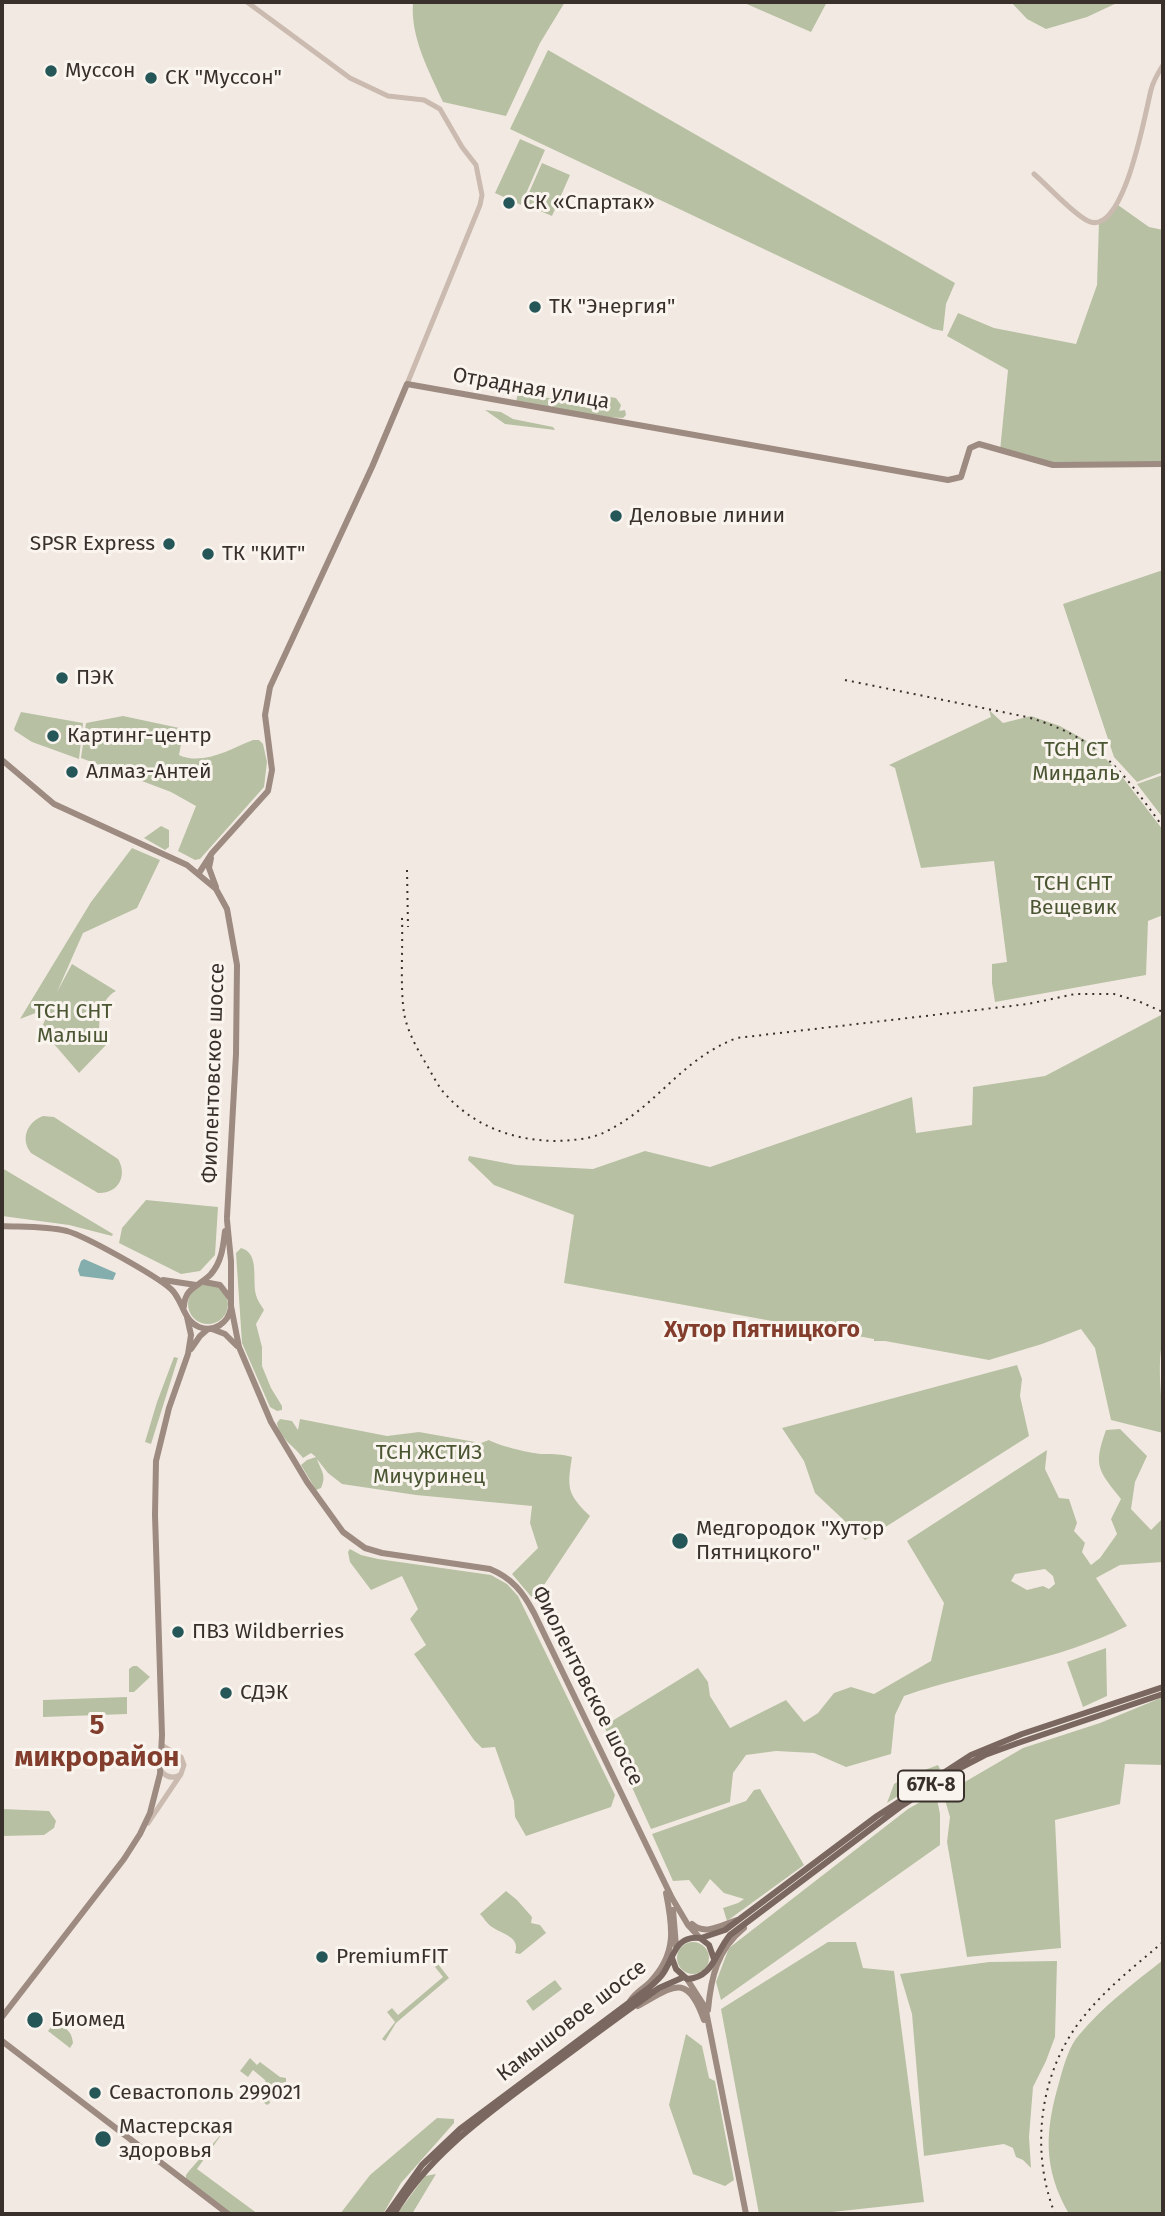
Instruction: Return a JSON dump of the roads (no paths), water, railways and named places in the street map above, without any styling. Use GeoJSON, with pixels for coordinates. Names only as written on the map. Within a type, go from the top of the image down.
{"type":"FeatureCollection","features":[{"type":"Feature","properties":{"kind":"main road","name":"Отрадная улица"},"geometry":{"type":"LineString","coordinates":[[407,384],[948,480],[961,477],[970,448],[979,444],[1053,466],[1163,464]]}},
{"type":"Feature","properties":{"kind":"main road"},"geometry":{"type":"LineString","coordinates":[[187,865],[203,862],[268,790],[272,770],[265,715],[270,687],[372,467],[407,384]]}},
{"type":"Feature","properties":{"kind":"main road","name":"Фиолентовское шоссе"},"geometry":{"type":"LineString","coordinates":[[2,760],[54,804],[187,865],[216,889],[227,909],[237,965],[236,1054],[227,1219],[220,1260],[211,1274],[184,1299],[186,1315]]}},
{"type":"Feature","properties":{"kind":"main road"},"geometry":{"type":"LineString","coordinates":[[199,873],[212,853]]}},
{"type":"Feature","properties":{"kind":"main road"},"geometry":{"type":"LineString","coordinates":[[212,853],[209,868],[216,889]]}},
{"type":"Feature","properties":{"kind":"main road","name":"Фиолентовское шоссе"},"geometry":{"type":"LineString","coordinates":[[227,1219],[231,1303],[239,1347],[275,1430],[307,1482],[343,1532],[365,1548],[382,1553],[490,1569],[504,1575],[523,1593],[665,1884],[688,1925],[700,1938]]}},
{"type":"Feature","properties":{"kind":"main road"},"geometry":{"type":"LineString","coordinates":[[2,1226],[67,1231],[159,1279],[178,1284],[220,1285],[231,1303],[224,1323],[200,1336],[188,1354]]}},
{"type":"Feature","properties":{"kind":"main road"},"geometry":{"type":"LineString","coordinates":[[2,2017],[111,1876],[140,1834],[150,1813],[160,1770],[162,1749],[155,1540],[156,1461],[169,1408],[188,1354],[191,1335],[186,1315],[175,1294],[159,1279]]}},
{"type":"Feature","properties":{"kind":"main road"},"geometry":{"type":"LineString","coordinates":[[186,1315],[196,1326],[225,1334],[239,1347]]}},
{"type":"Feature","properties":{"kind":"main road","name":"67К-8"},"geometry":{"type":"LineString","coordinates":[[676,1946],[688,1938],[700,1938],[725,1930],[877,1816],[971,1755],[1022,1734],[1163,1687]]}},
{"type":"Feature","properties":{"kind":"main road","name":"67К-8"},"geometry":{"type":"LineString","coordinates":[[710,1970],[713,1958],[730,1935],[900,1807],[962,1767],[1018,1743],[1163,1694]]}},
{"type":"Feature","properties":{"kind":"main road"},"geometry":{"type":"LineString","coordinates":[[630,2001],[662,1968],[669,1954],[672,1938],[665,1884]]}},
{"type":"Feature","properties":{"kind":"main road"},"geometry":{"type":"LineString","coordinates":[[674,1901],[690,1922],[701,1930],[739,1920]]}},
{"type":"Feature","properties":{"kind":"main road","name":"Фиолентовское шоссе"},"geometry":{"type":"LineString","coordinates":[[674,1901],[676,1946]]}},
{"type":"Feature","properties":{"kind":"main road"},"geometry":{"type":"LineString","coordinates":[[707,2016],[714,1969],[724,1948],[757,1914]]}},
{"type":"Feature","properties":{"kind":"main road"},"geometry":{"type":"LineString","coordinates":[[700,1938],[709,1945],[713,1958]]}},
{"type":"Feature","properties":{"kind":"main road"},"geometry":{"type":"LineString","coordinates":[[672,1958],[676,1946]]}},
{"type":"Feature","properties":{"kind":"main road","name":"Камышовое шоссе"},"geometry":{"type":"LineString","coordinates":[[387,2214],[422,2165],[460,2129],[661,1976],[672,1958]]}},
{"type":"Feature","properties":{"kind":"main road","name":"Камышовое шоссе"},"geometry":{"type":"LineString","coordinates":[[672,1958],[676,1969],[686,1978]]}},
{"type":"Feature","properties":{"kind":"main road"},"geometry":{"type":"LineString","coordinates":[[710,1970],[705,2007],[747,2214]]}},
{"type":"Feature","properties":{"kind":"main road","name":"Камышовое шоссе"},"geometry":{"type":"LineString","coordinates":[[394,2214],[433,2162],[464,2134],[659,1988],[686,1978],[698,1978],[710,1970]]}},
{"type":"Feature","properties":{"kind":"main road"},"geometry":{"type":"LineString","coordinates":[[686,1978],[705,2007]]}},
{"type":"Feature","properties":{"kind":"main road"},"geometry":{"type":"LineString","coordinates":[[627,2011],[664,1990],[677,1987],[686,1989],[694,1996],[710,2034]]}},
{"type":"Feature","properties":{"kind":"main road"},"geometry":{"type":"LineString","coordinates":[[2,2040],[228,2214]]}},
{"type":"Feature","properties":{"kind":"street"},"geometry":{"type":"LineString","coordinates":[[247,2],[367,88],[388,96],[424,100],[433,104],[440,109],[476,165],[482,195],[480,205],[407,384]]}},
{"type":"Feature","properties":{"kind":"street"},"geometry":{"type":"LineString","coordinates":[[1034,174],[1088,221],[1106,220],[1118,205],[1154,81],[1163,65]]}},
{"type":"Feature","properties":{"kind":"street"},"geometry":{"type":"LineString","coordinates":[[140,1834],[181,1774],[184,1762],[181,1757],[162,1749]]}},
{"type":"Feature","properties":{"kind":"street"},"geometry":{"type":"LineString","coordinates":[[160,1770],[170,1777],[181,1774]]}},
{"type":"Feature","properties":{"kind":"water"},"geometry":{"type":"Polygon","coordinates":[[[84,1259],[116,1273],[113,1280],[80,1276],[78,1270],[84,1259]]]}},
{"type":"Feature","properties":{"kind":"railway"},"geometry":{"type":"LineString","coordinates":[[845,680],[1027,717],[1052,725],[1090,745],[1106,758],[1134,788],[1163,827]]}},
{"type":"Feature","properties":{"kind":"railway"},"geometry":{"type":"LineString","coordinates":[[407,870],[408,927]]}},
{"type":"Feature","properties":{"kind":"railway"},"geometry":{"type":"LineString","coordinates":[[402,918],[404,1013],[412,1038],[438,1085],[459,1108],[485,1125],[513,1135],[543,1140],[584,1138],[609,1130],[642,1108],[700,1058],[737,1038],[1028,1004],[1075,994],[1114,994],[1163,1012]]}},
{"type":"Feature","properties":{"kind":"railway"},"geometry":{"type":"LineString","coordinates":[[1055,2214],[1047,2190],[1041,2139],[1043,2114],[1056,2064],[1067,2041],[1090,2009],[1163,1942]]}},
{"type":"Feature","properties":{"kind":"place","name":"Муссон"},"geometry":{"type":"Point","coordinates":[51,71]}},
{"type":"Feature","properties":{"kind":"place","name":"СК \"Муссон\""},"geometry":{"type":"Point","coordinates":[151,78]}},
{"type":"Feature","properties":{"kind":"place","name":"СК «Спартак»"},"geometry":{"type":"Point","coordinates":[509,203]}},
{"type":"Feature","properties":{"kind":"place","name":"ТК \"Энергия\""},"geometry":{"type":"Point","coordinates":[535,307]}},
{"type":"Feature","properties":{"kind":"place","name":"Деловые линии"},"geometry":{"type":"Point","coordinates":[616,516]}},
{"type":"Feature","properties":{"kind":"place","name":"SPSR Express"},"geometry":{"type":"Point","coordinates":[169,544]}},
{"type":"Feature","properties":{"kind":"place","name":"ТК \"КИТ\""},"geometry":{"type":"Point","coordinates":[208,554]}},
{"type":"Feature","properties":{"kind":"place","name":"ПЭК"},"geometry":{"type":"Point","coordinates":[62,678]}},
{"type":"Feature","properties":{"kind":"place","name":"Картинг-центр"},"geometry":{"type":"Point","coordinates":[53,736]}},
{"type":"Feature","properties":{"kind":"place","name":"Алмаз-Антей"},"geometry":{"type":"Point","coordinates":[72,772]}},
{"type":"Feature","properties":{"kind":"place","name":"Медгородок \"Хутор Пятницкого\""},"geometry":{"type":"Point","coordinates":[680,1541]}},
{"type":"Feature","properties":{"kind":"place","name":"ПВЗ Wildberries"},"geometry":{"type":"Point","coordinates":[178,1632]}},
{"type":"Feature","properties":{"kind":"place","name":"СДЭК"},"geometry":{"type":"Point","coordinates":[226,1693]}},
{"type":"Feature","properties":{"kind":"place","name":"PremiumFIT"},"geometry":{"type":"Point","coordinates":[322,1957]}},
{"type":"Feature","properties":{"kind":"place","name":"Биомед"},"geometry":{"type":"Point","coordinates":[35,2020]}},
{"type":"Feature","properties":{"kind":"place","name":"Севастополь 299021"},"geometry":{"type":"Point","coordinates":[95,2093]}},
{"type":"Feature","properties":{"kind":"place","name":"Мастерская здоровья"},"geometry":{"type":"Point","coordinates":[103,2139]}},
{"type":"Feature","properties":{"kind":"district","name":"Хутор Пятницкого"},"geometry":{"type":"Point","coordinates":[762,1331]}},
{"type":"Feature","properties":{"kind":"district","name":"5 микрорайон"},"geometry":{"type":"Point","coordinates":[97,1742]}},
{"type":"Feature","properties":{"kind":"park label","name":"ТСН СТ Миндаль"},"geometry":{"type":"Point","coordinates":[1076,762]}},
{"type":"Feature","properties":{"kind":"park label","name":"ТСН СНТ Вещевик"},"geometry":{"type":"Point","coordinates":[1073,896]}},
{"type":"Feature","properties":{"kind":"park label","name":"ТСН СНТ Малыш"},"geometry":{"type":"Point","coordinates":[73,1024]}},
{"type":"Feature","properties":{"kind":"park label","name":"ТСН ЖСТИЗ Мичуринец"},"geometry":{"type":"Point","coordinates":[429,1465]}}]}
